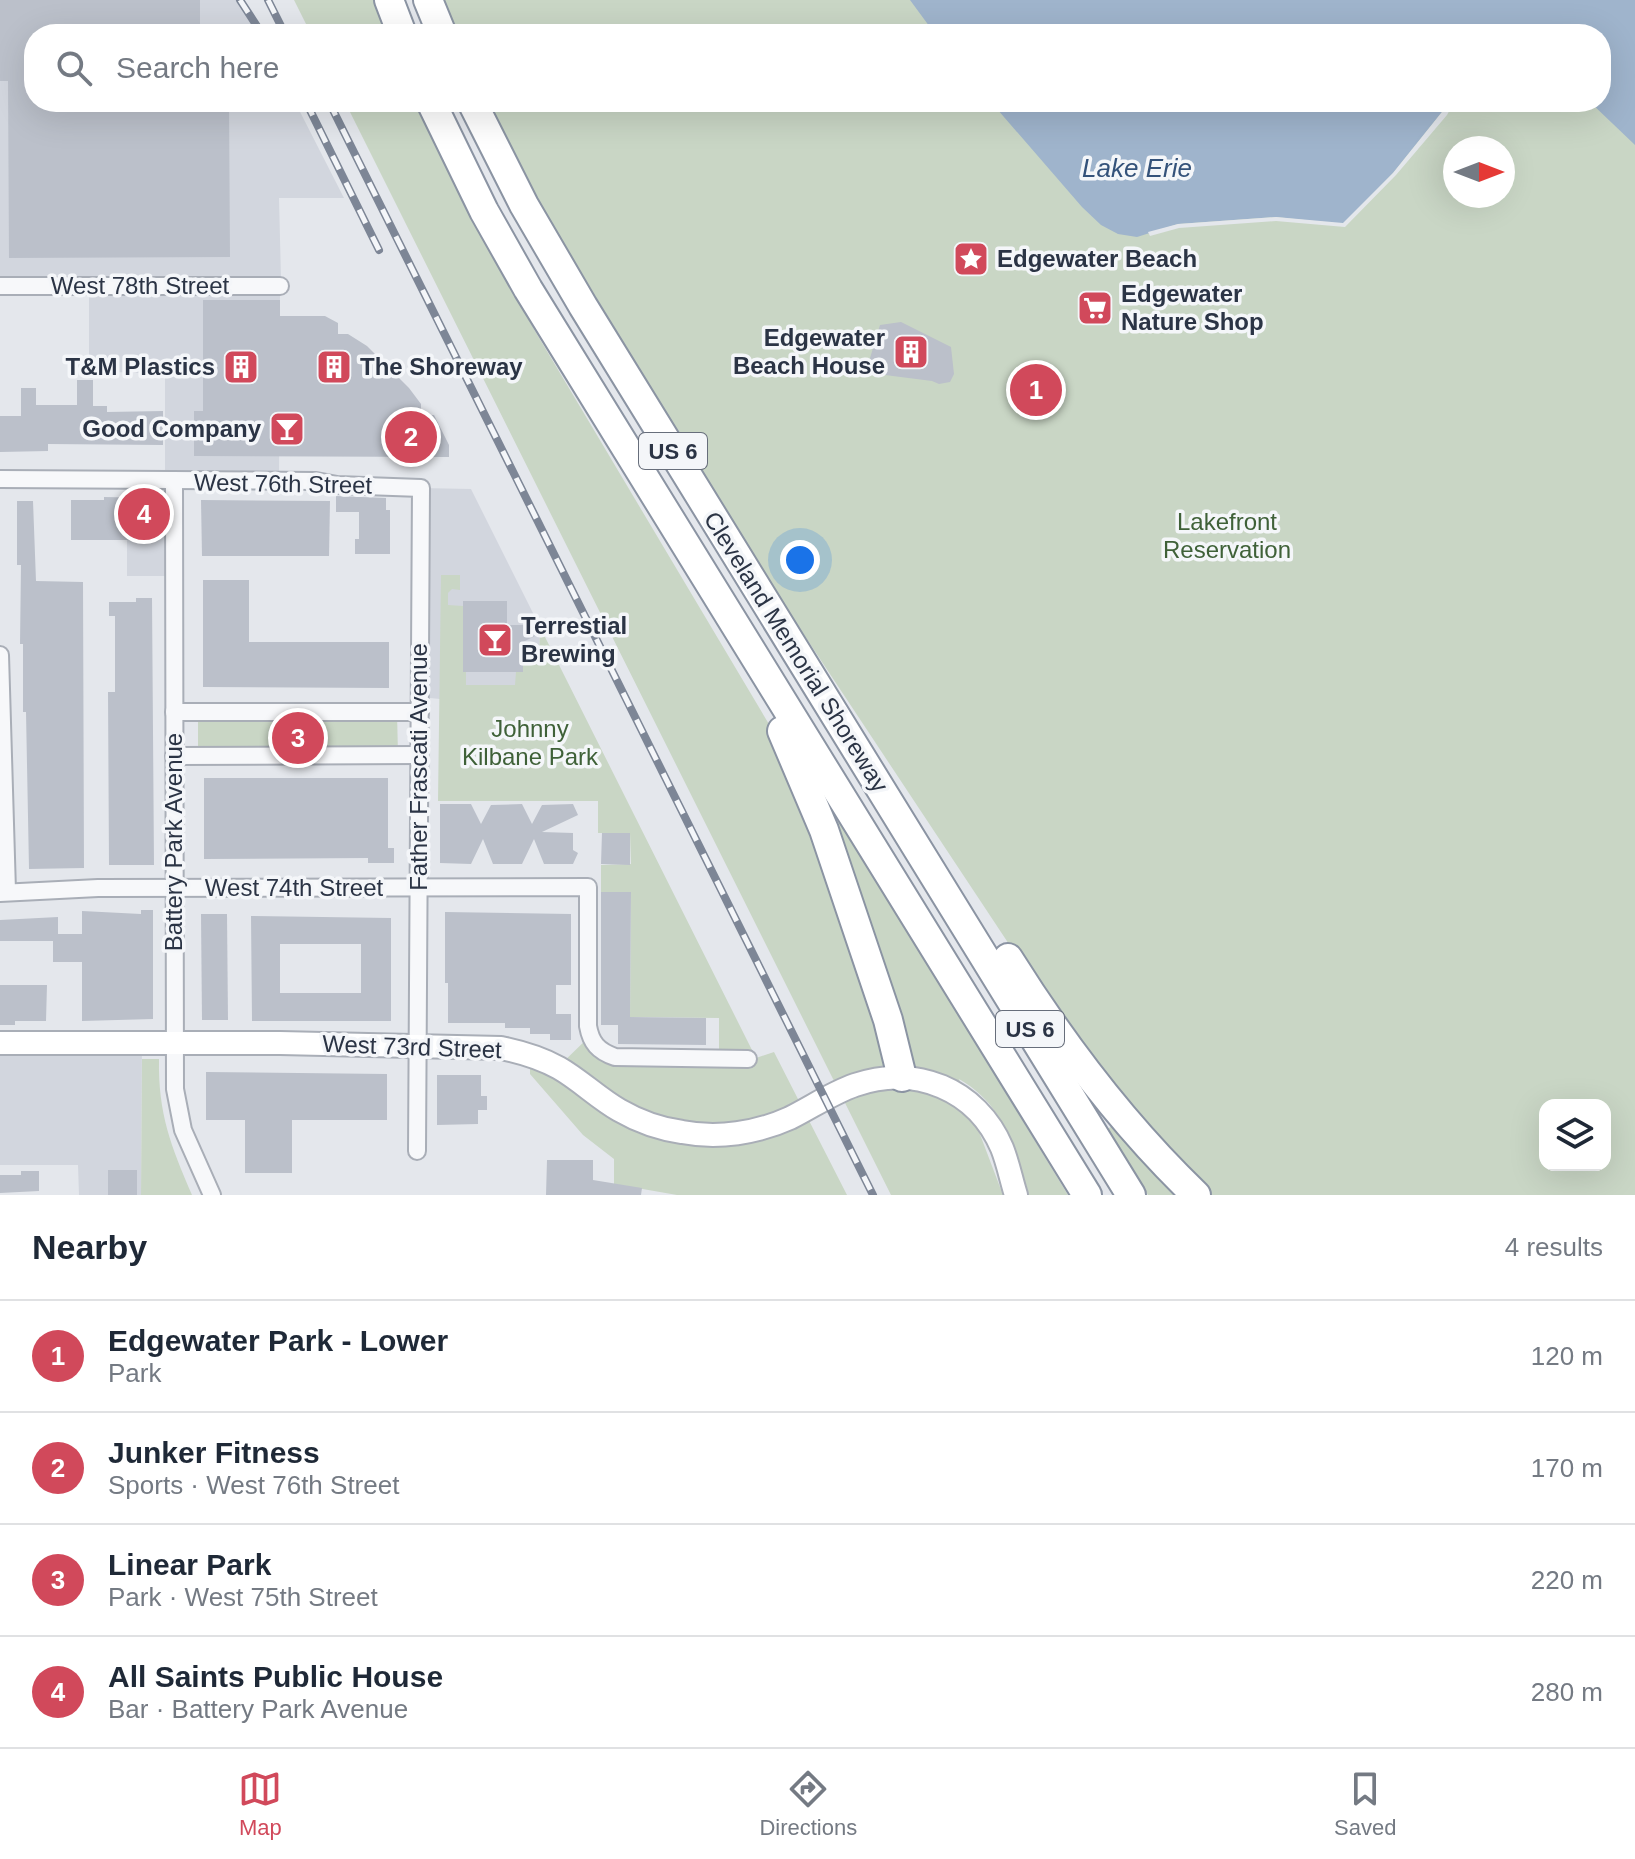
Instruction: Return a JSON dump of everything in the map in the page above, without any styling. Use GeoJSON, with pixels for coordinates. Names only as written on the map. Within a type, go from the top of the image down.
{"type":"FeatureCollection","features":[{"type":"Feature","properties":{"kind":"highway"},"geometry":{"type":"LineString","coordinates":[[389,0],[398,24]]}},
{"type":"Feature","properties":{"kind":"highway"},"geometry":{"type":"LineString","coordinates":[[428,0],[438,24]]}},
{"type":"Feature","properties":{"kind":"highway","name":"Cleveland Memorial Shoreway"},"geometry":{"type":"LineString","coordinates":[[436,112],[484,211],[528,289],[1087,1195]]}},
{"type":"Feature","properties":{"kind":"highway","name":"Cleveland Memorial Shoreway"},"geometry":{"type":"LineString","coordinates":[[477,112],[524,205],[576,293],[1131,1195]]}},
{"type":"Feature","properties":{"kind":"highway"},"geometry":{"type":"LineString","coordinates":[[723,606],[812,798],[888,1020],[902,1077]]}},
{"type":"Feature","properties":{"kind":"highway"},"geometry":{"type":"LineString","coordinates":[[928,864],[993,935],[1040,1007],[1107,1098],[1145,1143],[1196,1195]]}},
{"type":"Feature","properties":{"kind":"street","name":"West 78th Street"},"geometry":{"type":"LineString","coordinates":[[0,286],[280,286]]}},
{"type":"Feature","properties":{"kind":"street","name":"West 76th Street"},"geometry":{"type":"LineString","coordinates":[[0,479],[316,481],[337,485],[421,488]]}},
{"type":"Feature","properties":{"kind":"street","name":"Battery Park Avenue"},"geometry":{"type":"LineString","coordinates":[[174,482],[175,1089],[183,1130],[212,1195]]}},
{"type":"Feature","properties":{"kind":"street","name":"Father Frascati Avenue"},"geometry":{"type":"LineString","coordinates":[[417,1151],[421,488]]}},
{"type":"Feature","properties":{"kind":"street"},"geometry":{"type":"LineString","coordinates":[[0,655],[4,892]]}},
{"type":"Feature","properties":{"kind":"street"},"geometry":{"type":"LineString","coordinates":[[174,712],[420,712]]}},
{"type":"Feature","properties":{"kind":"street"},"geometry":{"type":"LineString","coordinates":[[174,756],[419,755]]}},
{"type":"Feature","properties":{"kind":"street","name":"West 74th Street"},"geometry":{"type":"LineString","coordinates":[[4,892],[45,889],[588,887],[588,1026],[594,1045],[603,1053],[615,1057],[748,1059]]}},
{"type":"Feature","properties":{"kind":"street","name":"West 73rd Street"},"geometry":{"type":"LineString","coordinates":[[0,1043],[485,1047],[530,1055],[558,1068],[618,1110],[667,1129],[697,1134],[726,1134],[764,1127],[856,1085],[879,1078],[902,1077],[951,1090],[980,1113],[1002,1148],[1016,1195]]}},
{"type":"Feature","properties":{"kind":"shaded area"},"geometry":{"type":"Polygon","coordinates":[[[0,0],[242,0],[255,24],[24,24],[24,112],[300,112],[344,198],[279,198],[281,279],[0,282],[0,0]]]}},
{"type":"Feature","properties":{"kind":"shaded area"},"geometry":{"type":"Polygon","coordinates":[[[89,286],[280,286],[279,481],[174,482],[174,576],[127,576],[127,481],[165,481],[165,374],[89,371],[89,286]]]}},
{"type":"Feature","properties":{"kind":"shaded area"},"geometry":{"type":"Polygon","coordinates":[[[421,488],[471,489],[540,627],[539,661],[523,672],[516,685],[440,686],[440,699],[420,697],[421,488]]]}},
{"type":"Feature","properties":{"kind":"shaded area"},"geometry":{"type":"Polygon","coordinates":[[[0,1043],[142,1043],[141,1195],[79,1195],[78,1165],[0,1165],[0,1043]]]}},
{"type":"Feature","properties":{"kind":"green space"},"geometry":{"type":"Polygon","coordinates":[[[294,0],[373,0],[383,24],[306,24],[294,0]]]}},
{"type":"Feature","properties":{"kind":"green space","name":"Lakefront Reservation"},"geometry":{"type":"Polygon","coordinates":[[[443,0],[1619,0],[1635,34],[1635,1195],[1207,1195],[1169,1157],[1048,1003],[767,579],[543,210],[493,112],[1611,112],[1611,24],[453,24],[443,0]]]}},
{"type":"Feature","properties":{"kind":"green space"},"geometry":{"type":"Polygon","coordinates":[[[350,112],[421,112],[481,233],[535,331],[829,825],[839,820],[1068,1195],[1029,1195],[1013,1144],[997,1114],[974,1089],[959,1079],[1003,1195],[891,1195],[350,112]]]}},
{"type":"Feature","properties":{"kind":"green space","name":"Johnny Kilbane Park"},"geometry":{"type":"Polygon","coordinates":[[[441,575],[460,575],[460,590],[452,589],[448,593],[448,605],[463,606],[463,671],[466,672],[466,685],[515,685],[516,672],[523,672],[523,661],[539,661],[540,627],[756,1058],[774,1052],[847,1195],[677,1195],[614,1184],[614,1159],[583,1135],[530,1074],[530,1055],[558,1067],[590,1036],[599,1050],[719,1058],[719,1018],[630,1017],[631,892],[601,892],[601,865],[631,864],[630,833],[598,833],[598,801],[438,801],[441,575]]]}},
{"type":"Feature","properties":{"kind":"green space"},"geometry":{"type":"Polygon","coordinates":[[[198,712],[397,712],[398,755],[198,756],[198,712]]]}},
{"type":"Feature","properties":{"kind":"green space"},"geometry":{"type":"Polygon","coordinates":[[[142,1059],[159,1059],[163,1113],[192,1195],[141,1195],[142,1059]]]}},
{"type":"Feature","properties":{"kind":"green space"},"geometry":{"type":"Polygon","coordinates":[[[1117,1123],[1184,1195],[1148,1195],[1106,1130],[1117,1123]]]}},
{"type":"Feature","properties":{"kind":"water"},"geometry":{"type":"Polygon","coordinates":[[[910,0],[1635,0],[1635,145],[1600,112],[1611,112],[1611,24],[928,24],[910,0]]]}},
{"type":"Feature","properties":{"kind":"water","name":"Lake Erie"},"geometry":{"type":"Polygon","coordinates":[[[1000,112],[1442,112],[1393,173],[1343,224],[1276,217],[1178,224],[1137,237],[1118,234],[1101,225],[1000,112]]]}},
{"type":"Feature","properties":{"kind":"pier"},"geometry":{"type":"Polygon","coordinates":[[[1442,112],[1449,112],[1396,175],[1345,227],[1276,221],[1179,228],[1150,236],[1148,232],[1178,224],[1276,217],[1343,223],[1393,173],[1442,112]]]}},
{"type":"Feature","properties":{"kind":"building"},"geometry":{"type":"Polygon","coordinates":[[[0,0],[200,0],[200,24],[24,24],[24,112],[229,112],[230,257],[9,258],[8,81],[0,81],[0,0]]]}},
{"type":"Feature","properties":{"kind":"building"},"geometry":{"type":"Polygon","coordinates":[[[203,300],[280,300],[280,316],[325,316],[338,323],[338,334],[348,334],[367,346],[409,388],[421,404],[421,415],[434,415],[449,445],[449,457],[194,456],[194,411],[203,411],[203,300]]]}},
{"type":"Feature","properties":{"kind":"building","name":"Edgewater Beach House"},"geometry":{"type":"Polygon","coordinates":[[[901,322],[951,347],[954,374],[950,382],[939,384],[885,375],[867,368],[880,325],[901,322]]]}},
{"type":"Feature","properties":{"kind":"building"},"geometry":{"type":"Polygon","coordinates":[[[77,380],[93,380],[93,406],[107,406],[107,412],[163,411],[163,445],[48,444],[48,451],[0,452],[0,416],[21,416],[21,388],[36,388],[36,405],[77,405],[77,380]]]}},
{"type":"Feature","properties":{"kind":"building"},"geometry":{"type":"Polygon","coordinates":[[[336,496],[386,498],[386,510],[390,510],[390,554],[355,554],[355,539],[359,539],[359,512],[336,512],[336,496]]]}},
{"type":"Feature","properties":{"kind":"building"},"geometry":{"type":"Polygon","coordinates":[[[104,497],[155,498],[155,536],[136,536],[136,540],[71,540],[71,500],[104,500],[104,497]]]}},
{"type":"Feature","properties":{"kind":"building"},"geometry":{"type":"Polygon","coordinates":[[[201,500],[330,501],[329,556],[202,556],[201,500]]]}},
{"type":"Feature","properties":{"kind":"building"},"geometry":{"type":"Polygon","coordinates":[[[17,501],[33,501],[36,581],[83,582],[84,868],[29,869],[17,501]]]}},
{"type":"Feature","properties":{"kind":"building"},"geometry":{"type":"Polygon","coordinates":[[[203,580],[249,580],[249,642],[389,642],[389,688],[203,687],[203,580]]]}},
{"type":"Feature","properties":{"kind":"building"},"geometry":{"type":"Polygon","coordinates":[[[136,598],[152,598],[154,865],[109,865],[108,692],[115,692],[115,616],[109,616],[109,602],[136,602],[136,598]]]}},
{"type":"Feature","properties":{"kind":"building","name":"Terrestial Brewing"},"geometry":{"type":"Polygon","coordinates":[[[463,601],[507,601],[507,625],[530,625],[535,636],[519,644],[523,652],[523,672],[463,672],[463,601]]]}},
{"type":"Feature","properties":{"kind":"building"},"geometry":{"type":"Polygon","coordinates":[[[204,778],[388,778],[388,848],[394,848],[394,863],[368,863],[368,858],[204,859],[204,778]]]}},
{"type":"Feature","properties":{"kind":"building"},"geometry":{"type":"Polygon","coordinates":[[[440,804],[471,804],[481,824],[491,805],[522,804],[532,824],[542,805],[573,804],[578,815],[542,832],[573,833],[573,850],[578,853],[573,864],[544,864],[534,839],[522,864],[493,864],[483,839],[471,864],[440,863],[440,804]]]}},
{"type":"Feature","properties":{"kind":"building"},"geometry":{"type":"Polygon","coordinates":[[[602,833],[630,833],[630,865],[601,864],[602,833]]]}},
{"type":"Feature","properties":{"kind":"building"},"geometry":{"type":"Polygon","coordinates":[[[601,892],[631,892],[630,1017],[706,1018],[706,1045],[618,1044],[618,1025],[601,1025],[601,892]]]}},
{"type":"Feature","properties":{"kind":"building"},"geometry":{"type":"Polygon","coordinates":[[[141,910],[153,910],[153,1019],[82,1021],[82,962],[53,962],[53,941],[0,941],[0,920],[58,917],[58,934],[82,934],[82,911],[141,914],[141,910]]]}},
{"type":"Feature","properties":{"kind":"building"},"geometry":{"type":"Polygon","coordinates":[[[445,912],[571,914],[571,985],[556,985],[556,1014],[571,1014],[571,1040],[550,1040],[550,1034],[530,1034],[530,1028],[505,1028],[505,1023],[448,1023],[445,912]]]}},
{"type":"Feature","properties":{"kind":"building"},"geometry":{"type":"Polygon","coordinates":[[[201,914],[227,914],[228,1020],[202,1020],[201,914]]]}},
{"type":"Feature","properties":{"kind":"building"},"geometry":{"type":"Polygon","coordinates":[[[251,916],[391,918],[391,1021],[252,1021],[251,916]],[[280,944],[280,993],[361,993],[361,944],[280,944]]]}},
{"type":"Feature","properties":{"kind":"building"},"geometry":{"type":"Polygon","coordinates":[[[0,985],[47,985],[46,1021],[15,1021],[15,1025],[0,1025],[0,985]]]}},
{"type":"Feature","properties":{"kind":"building"},"geometry":{"type":"Polygon","coordinates":[[[206,1072],[387,1074],[387,1120],[292,1120],[292,1173],[245,1173],[245,1120],[206,1120],[206,1072]]]}},
{"type":"Feature","properties":{"kind":"building"},"geometry":{"type":"Polygon","coordinates":[[[437,1075],[481,1075],[481,1096],[487,1096],[487,1110],[478,1110],[478,1124],[437,1125],[437,1075]]]}},
{"type":"Feature","properties":{"kind":"building"},"geometry":{"type":"Polygon","coordinates":[[[547,1160],[593,1160],[593,1180],[642,1188],[641,1195],[546,1195],[547,1160]]]}},
{"type":"Feature","properties":{"kind":"building"},"geometry":{"type":"Polygon","coordinates":[[[108,1170],[137,1170],[137,1195],[108,1195],[108,1170]]]}},
{"type":"Feature","properties":{"kind":"building"},"geometry":{"type":"Polygon","coordinates":[[[21,1171],[39,1171],[39,1191],[0,1193],[0,1175],[21,1175],[21,1171]]]}},
{"type":"Feature","properties":{"kind":"railway"},"geometry":{"type":"LineString","coordinates":[[240,0],[256,24]]}},
{"type":"Feature","properties":{"kind":"railway"},"geometry":{"type":"LineString","coordinates":[[268,0],[280,24]]}},
{"type":"Feature","properties":{"kind":"railway"},"geometry":{"type":"LineString","coordinates":[[311,112],[379,250]]}},
{"type":"Feature","properties":{"kind":"railway"},"geometry":{"type":"LineString","coordinates":[[334,112],[873,1195]]}},
{"type":"Feature","properties":{"kind":"place","name":"Edgewater Beach"},"geometry":{"type":"Point","coordinates":[971,259]}},
{"type":"Feature","properties":{"kind":"place","name":"Edgewater Nature Shop"},"geometry":{"type":"Point","coordinates":[1095,308]}},
{"type":"Feature","properties":{"kind":"place","name":"Edgewater Beach House"},"geometry":{"type":"Point","coordinates":[911,352]}},
{"type":"Feature","properties":{"kind":"place","name":"T&M Plastics"},"geometry":{"type":"Point","coordinates":[241,367]}},
{"type":"Feature","properties":{"kind":"place","name":"The Shoreway"},"geometry":{"type":"Point","coordinates":[334,367]}},
{"type":"Feature","properties":{"kind":"place","name":"Edgewater Park - Lower"},"geometry":{"type":"Point","coordinates":[1036,390]}},
{"type":"Feature","properties":{"kind":"place","name":"Good Company"},"geometry":{"type":"Point","coordinates":[287,429]}},
{"type":"Feature","properties":{"kind":"place","name":"Junker Fitness"},"geometry":{"type":"Point","coordinates":[411,437]}},
{"type":"Feature","properties":{"kind":"place","name":"All Saints Public House"},"geometry":{"type":"Point","coordinates":[144,514]}},
{"type":"Feature","properties":{"kind":"place","name":"Terrestial Brewing"},"geometry":{"type":"Point","coordinates":[495,640]}},
{"type":"Feature","properties":{"kind":"place","name":"Linear Park"},"geometry":{"type":"Point","coordinates":[298,738]}}]}
